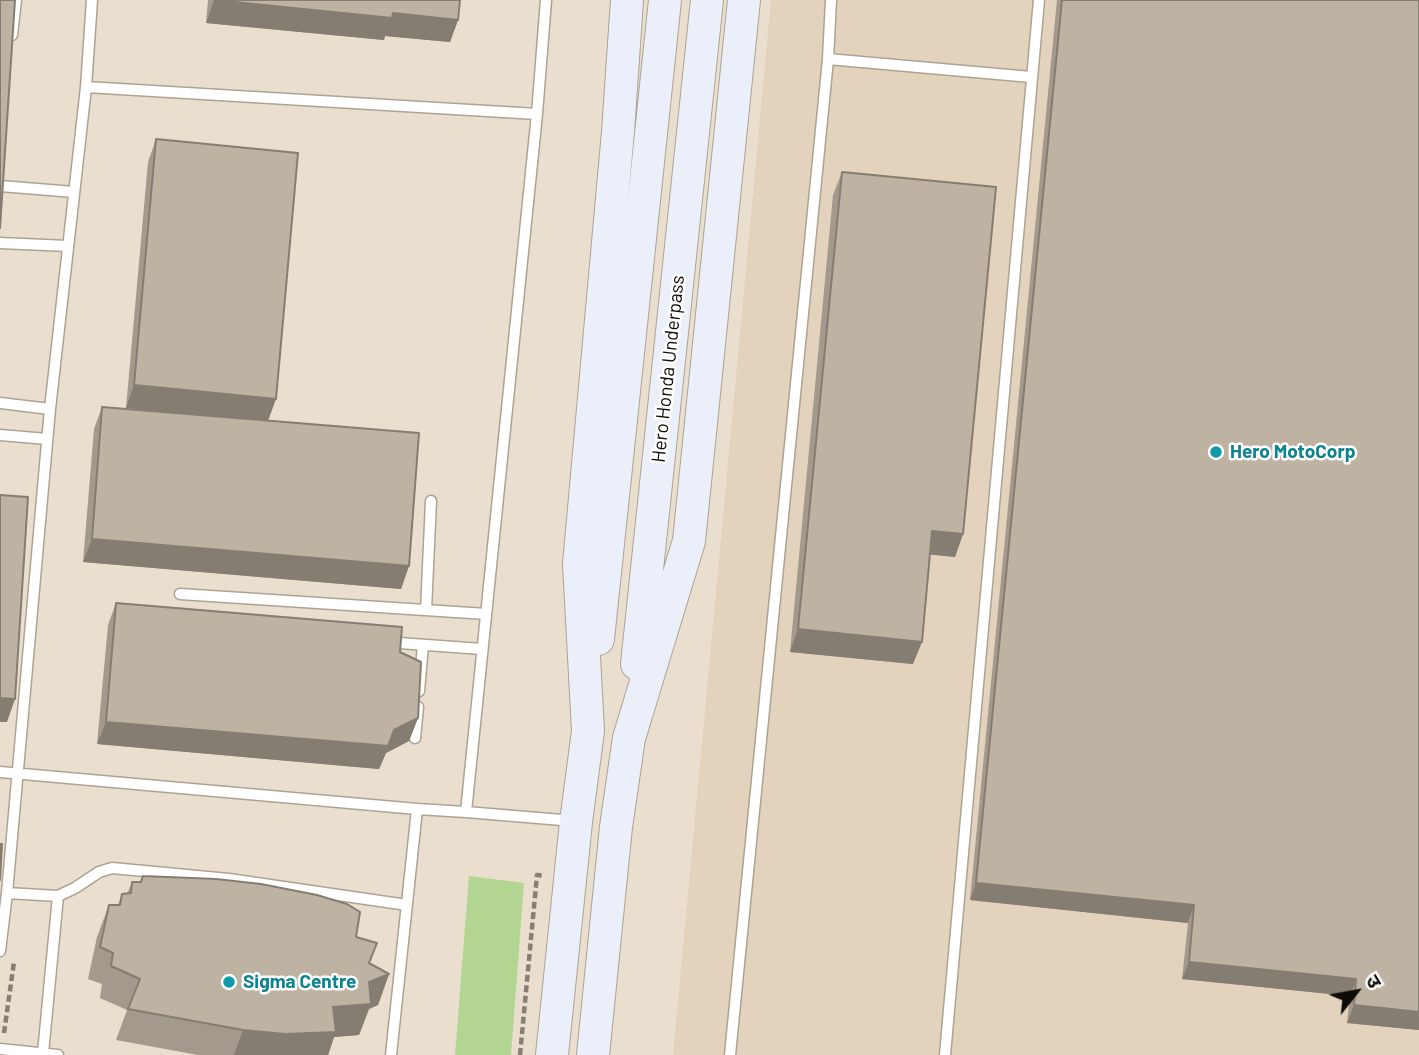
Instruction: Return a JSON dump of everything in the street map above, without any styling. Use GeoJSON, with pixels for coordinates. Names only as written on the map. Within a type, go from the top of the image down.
{"type":"FeatureCollection","features":[{"type":"Feature","properties":{"kind":"main road"},"geometry":{"type":"LineString","coordinates":[[588,731],[579,564],[618,132],[626,0]]}},
{"type":"Feature","properties":{"kind":"main road"},"geometry":{"type":"LineString","coordinates":[[552,1055],[665,0]]}},
{"type":"Feature","properties":{"kind":"main road","name":"Hero Honda Underpass"},"geometry":{"type":"LineString","coordinates":[[629,738],[707,0]]}},
{"type":"Feature","properties":{"kind":"main road"},"geometry":{"type":"LineString","coordinates":[[593,1055],[616,827],[629,738],[689,541],[744,0]]}},
{"type":"Feature","properties":{"kind":"lane"},"geometry":{"type":"LineString","coordinates":[[11,52],[16,0]]}},
{"type":"Feature","properties":{"kind":"lane"},"geometry":{"type":"LineString","coordinates":[[0,951],[47,439],[86,87],[92,0]]}},
{"type":"Feature","properties":{"kind":"lane"},"geometry":{"type":"LineString","coordinates":[[466,812],[537,114],[546,0]]}},
{"type":"Feature","properties":{"kind":"lane"},"geometry":{"type":"LineString","coordinates":[[730,1055],[828,59],[831,0]]}},
{"type":"Feature","properties":{"kind":"lane"},"geometry":{"type":"LineString","coordinates":[[945,1055],[1039,0]]}},
{"type":"Feature","properties":{"kind":"lane"},"geometry":{"type":"LineString","coordinates":[[828,59],[1031,77]]}},
{"type":"Feature","properties":{"kind":"lane"},"geometry":{"type":"LineString","coordinates":[[86,87],[537,114]]}},
{"type":"Feature","properties":{"kind":"lane"},"geometry":{"type":"LineString","coordinates":[[0,186],[74,192]]}},
{"type":"Feature","properties":{"kind":"lane"},"geometry":{"type":"LineString","coordinates":[[0,243],[68,246]]}},
{"type":"Feature","properties":{"kind":"lane"},"geometry":{"type":"LineString","coordinates":[[0,403],[50,409]]}},
{"type":"Feature","properties":{"kind":"lane"},"geometry":{"type":"LineString","coordinates":[[0,435],[47,439]]}},
{"type":"Feature","properties":{"kind":"lane"},"geometry":{"type":"LineString","coordinates":[[426,610],[430,501]]}},
{"type":"Feature","properties":{"kind":"lane"},"geometry":{"type":"LineString","coordinates":[[180,594],[486,614]]}},
{"type":"Feature","properties":{"kind":"lane"},"geometry":{"type":"LineString","coordinates":[[399,643],[482,649]]}},
{"type":"Feature","properties":{"kind":"lane"},"geometry":{"type":"LineString","coordinates":[[415,738],[423,645]]}},
{"type":"Feature","properties":{"kind":"lane"},"geometry":{"type":"LineString","coordinates":[[0,772],[576,822]]}},
{"type":"Feature","properties":{"kind":"lane"},"geometry":{"type":"LineString","coordinates":[[391,1055],[418,809]]}},
{"type":"Feature","properties":{"kind":"lane"},"geometry":{"type":"LineString","coordinates":[[7,893],[58,896],[99,872],[112,868],[229,879],[407,905]]}},
{"type":"Feature","properties":{"kind":"lane"},"geometry":{"type":"LineString","coordinates":[[43,1054],[58,896]]}},
{"type":"Feature","properties":{"kind":"lane"},"geometry":{"type":"LineString","coordinates":[[0,1049],[58,1055]]}},
{"type":"Feature","properties":{"kind":"shaded area","name":"Hero MotoCorp"},"geometry":{"type":"Polygon","coordinates":[[[771,0],[1419,0],[1419,1055],[673,1055],[771,0]]]}},
{"type":"Feature","properties":{"kind":"green space"},"geometry":{"type":"Polygon","coordinates":[[[469,876],[524,883],[511,1055],[455,1055],[469,876]]]}},
{"type":"Feature","properties":{"kind":"building"},"geometry":{"type":"Polygon","coordinates":[[[0,0],[15,0],[0,228],[0,0]]]}},
{"type":"Feature","properties":{"kind":"building"},"geometry":{"type":"Polygon","coordinates":[[[215,0],[460,0],[458,20],[393,13],[392,18],[215,0]]]}},
{"type":"Feature","properties":{"kind":"building","name":"Hero MotoCorp"},"geometry":{"type":"Polygon","coordinates":[[[1062,0],[1419,0],[1419,1012],[1354,1005],[1356,979],[1189,962],[1194,905],[976,883],[1062,0]]]}},
{"type":"Feature","properties":{"kind":"building"},"geometry":{"type":"Polygon","coordinates":[[[156,139],[298,153],[276,399],[134,385],[156,139]]]}},
{"type":"Feature","properties":{"kind":"building"},"geometry":{"type":"Polygon","coordinates":[[[842,172],[996,187],[963,534],[932,531],[922,642],[798,629],[842,172]]]}},
{"type":"Feature","properties":{"kind":"building"},"geometry":{"type":"Polygon","coordinates":[[[102,407],[419,433],[409,566],[92,539],[102,407]]]}},
{"type":"Feature","properties":{"kind":"building"},"geometry":{"type":"Polygon","coordinates":[[[0,495],[28,497],[15,699],[0,698],[0,495]]]}},
{"type":"Feature","properties":{"kind":"building"},"geometry":{"type":"Polygon","coordinates":[[[116,603],[402,627],[400,652],[421,662],[418,718],[394,730],[388,746],[106,722],[116,603]]]}},
{"type":"Feature","properties":{"kind":"building"},"geometry":{"type":"Polygon","coordinates":[[[0,844],[2,844],[0,880],[0,844]]]}},
{"type":"Feature","properties":{"kind":"building","name":"Sigma Centre"},"geometry":{"type":"Polygon","coordinates":[[[143,876],[261,884],[347,904],[360,912],[356,937],[377,943],[369,963],[389,974],[369,982],[371,1004],[333,1007],[336,1032],[285,1034],[243,1030],[128,1009],[140,979],[111,966],[113,953],[100,947],[109,905],[120,905],[122,894],[131,893],[132,882],[141,882],[143,876]]]}},
{"type":"Feature","properties":{"kind":"place","name":"Hero MotoCorp"},"geometry":{"type":"Point","coordinates":[1216,452]}},
{"type":"Feature","properties":{"kind":"place","name":"Sigma Centre"},"geometry":{"type":"Point","coordinates":[229,982]}}]}
